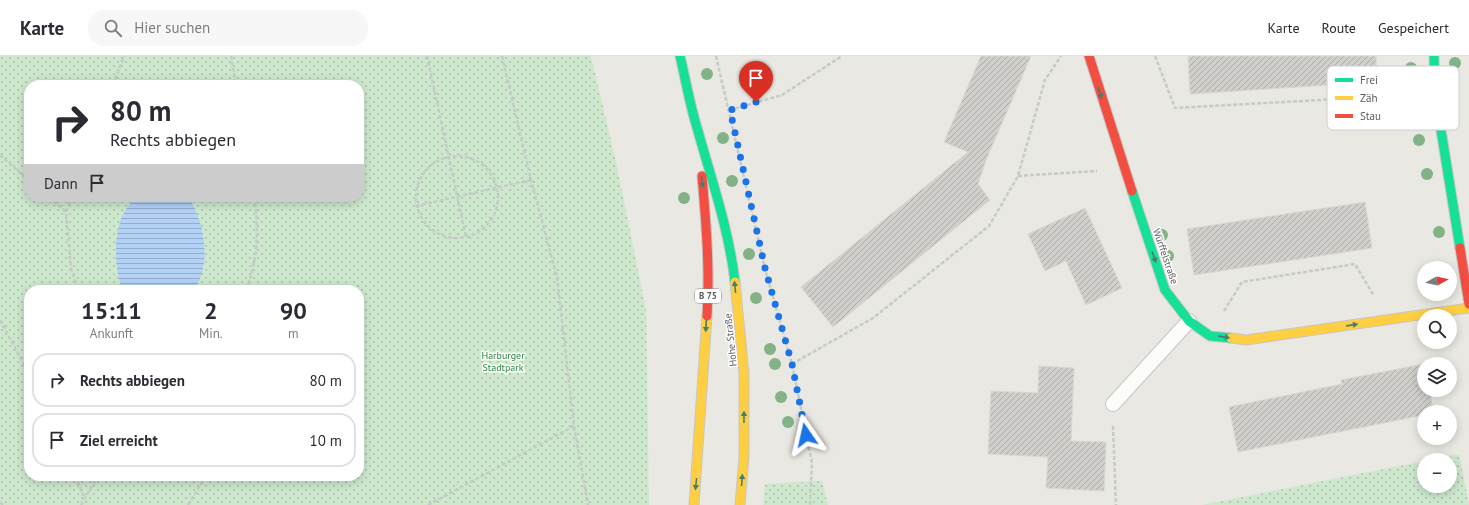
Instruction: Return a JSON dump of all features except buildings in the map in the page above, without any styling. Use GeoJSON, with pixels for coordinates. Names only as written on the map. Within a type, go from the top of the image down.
{"type":"FeatureCollection","features":[{"type":"Feature","properties":{"kind":"street","name":"Hohe Straße"},"geometry":{"type":"LineString","coordinates":[[680,56],[698,129],[723,215],[732,256],[744,373],[744,456],[740,505]]}},
{"type":"Feature","properties":{"kind":"street","name":"Würffelstraße"},"geometry":{"type":"LineString","coordinates":[[1089,56],[1124,169],[1165,290],[1189,321],[1210,336],[1246,340],[1469,308]]}},
{"type":"Feature","properties":{"kind":"street"},"geometry":{"type":"LineString","coordinates":[[1434,56],[1434,66]]}},
{"type":"Feature","properties":{"kind":"street","name":"Hohe Straße"},"geometry":{"type":"LineString","coordinates":[[694,505],[708,294],[706,226],[698,129]]}},
{"type":"Feature","properties":{"kind":"street"},"geometry":{"type":"LineString","coordinates":[[1441,130],[1469,304]]}},
{"type":"Feature","properties":{"kind":"lane"},"geometry":{"type":"LineString","coordinates":[[1113,404],[1189,321]]}},
{"type":"Feature","properties":{"kind":"path"},"geometry":{"type":"LineString","coordinates":[[115,80],[124,56]]}},
{"type":"Feature","properties":{"kind":"path"},"geometry":{"type":"LineString","coordinates":[[231,56],[235,80]]}},
{"type":"Feature","properties":{"kind":"path"},"geometry":{"type":"LineString","coordinates":[[427,56],[466,237]]}},
{"type":"Feature","properties":{"kind":"path"},"geometry":{"type":"LineString","coordinates":[[502,56],[531,180],[557,277],[574,426],[588,505]]}},
{"type":"Feature","properties":{"kind":"path"},"geometry":{"type":"LineString","coordinates":[[716,56],[730,110],[765,268],[792,364],[812,463],[810,505]]}},
{"type":"Feature","properties":{"kind":"path"},"geometry":{"type":"LineString","coordinates":[[730,110],[782,95],[842,56]]}},
{"type":"Feature","properties":{"kind":"path"},"geometry":{"type":"LineString","coordinates":[[792,364],[873,318],[989,226],[1018,176],[1045,80],[1061,56]]}},
{"type":"Feature","properties":{"kind":"path"},"geometry":{"type":"LineString","coordinates":[[1154,56],[1175,108],[1327,99]]}},
{"type":"Feature","properties":{"kind":"path"},"geometry":{"type":"LineString","coordinates":[[0,155],[24,177]]}},
{"type":"Feature","properties":{"kind":"path"},"geometry":{"type":"LineString","coordinates":[[448,156],[469,158],[482,164],[492,175],[497,188],[498,203],[494,216],[485,228],[473,236],[459,239],[444,237],[432,230],[422,219],[416,206],[416,192],[420,178],[429,167],[448,156]]}},
{"type":"Feature","properties":{"kind":"path"},"geometry":{"type":"LineString","coordinates":[[1018,176],[1124,169]]}},
{"type":"Feature","properties":{"kind":"path"},"geometry":{"type":"LineString","coordinates":[[416,206],[531,180]]}},
{"type":"Feature","properties":{"kind":"path"},"geometry":{"type":"LineString","coordinates":[[55,202],[66,212]]}},
{"type":"Feature","properties":{"kind":"path"},"geometry":{"type":"LineString","coordinates":[[70,202],[66,212],[71,268],[76,285]]}},
{"type":"Feature","properties":{"kind":"path"},"geometry":{"type":"LineString","coordinates":[[248,285],[251,279],[258,244],[254,202]]}},
{"type":"Feature","properties":{"kind":"path"},"geometry":{"type":"LineString","coordinates":[[1210,336],[1242,282],[1355,264],[1388,320]]}},
{"type":"Feature","properties":{"kind":"path"},"geometry":{"type":"LineString","coordinates":[[0,320],[24,365]]}},
{"type":"Feature","properties":{"kind":"path"},"geometry":{"type":"LineString","coordinates":[[1113,404],[1116,505]]}},
{"type":"Feature","properties":{"kind":"path"},"geometry":{"type":"LineString","coordinates":[[425,505],[574,426]]}},
{"type":"Feature","properties":{"kind":"path"},"geometry":{"type":"LineString","coordinates":[[77,481],[86,499]]}},
{"type":"Feature","properties":{"kind":"path"},"geometry":{"type":"LineString","coordinates":[[81,505],[86,499],[95,481]]}},
{"type":"Feature","properties":{"kind":"path"},"geometry":{"type":"LineString","coordinates":[[188,505],[203,481]]}},
{"type":"Feature","properties":{"kind":"path"},"geometry":{"type":"LineString","coordinates":[[0,502],[3,505]]}},
{"type":"Feature","properties":{"kind":"green space","name":"Harburger Stadtpark"},"geometry":{"type":"Polygon","coordinates":[[[0,56],[591,56],[616,162],[646,310],[649,505],[0,505],[0,56]]]}},
{"type":"Feature","properties":{"kind":"green space"},"geometry":{"type":"Polygon","coordinates":[[[1457,454],[1459,454],[1469,505],[1202,505],[1417,462],[1417,493],[1457,493],[1457,454]]]}},
{"type":"Feature","properties":{"kind":"green space"},"geometry":{"type":"Polygon","coordinates":[[[822,481],[828,505],[763,505],[765,484],[822,481]]]}},
{"type":"Feature","properties":{"kind":"water"},"geometry":{"type":"Polygon","coordinates":[[[133,202],[191,202],[199,218],[204,243],[203,268],[197,285],[121,285],[117,266],[116,240],[122,216],[133,202]]]}},
{"type":"Feature","properties":{"kind":"traffic: fast"},"geometry":{"type":"LineString","coordinates":[[680,56],[693,112],[729,244],[735,282]]}},
{"type":"Feature","properties":{"kind":"traffic: fast"},"geometry":{"type":"LineString","coordinates":[[1434,56],[1434,66]]}},
{"type":"Feature","properties":{"kind":"traffic: fast"},"geometry":{"type":"LineString","coordinates":[[1441,130],[1460,248]]}},
{"type":"Feature","properties":{"kind":"traffic: fast"},"geometry":{"type":"LineString","coordinates":[[1132,191],[1165,290],[1189,321],[1210,336],[1231,338]]}},
{"type":"Feature","properties":{"kind":"traffic: slow"},"geometry":{"type":"LineString","coordinates":[[735,282],[744,373],[744,456],[740,505]]}},
{"type":"Feature","properties":{"kind":"traffic: slow"},"geometry":{"type":"LineString","coordinates":[[1231,338],[1246,340],[1469,308]]}},
{"type":"Feature","properties":{"kind":"traffic: slow"},"geometry":{"type":"LineString","coordinates":[[694,505],[707,316]]}},
{"type":"Feature","properties":{"kind":"traffic: jam"},"geometry":{"type":"LineString","coordinates":[[1089,56],[1132,191]]}},
{"type":"Feature","properties":{"kind":"traffic: jam"},"geometry":{"type":"LineString","coordinates":[[702,176],[708,263],[707,316]]}},
{"type":"Feature","properties":{"kind":"traffic: jam"},"geometry":{"type":"LineString","coordinates":[[1460,248],[1469,304]]}},
{"type":"Feature","properties":{"kind":"route"},"geometry":{"type":"LineString","coordinates":[[756,102],[730,110],[765,268],[792,364],[806,435]]}}]}
